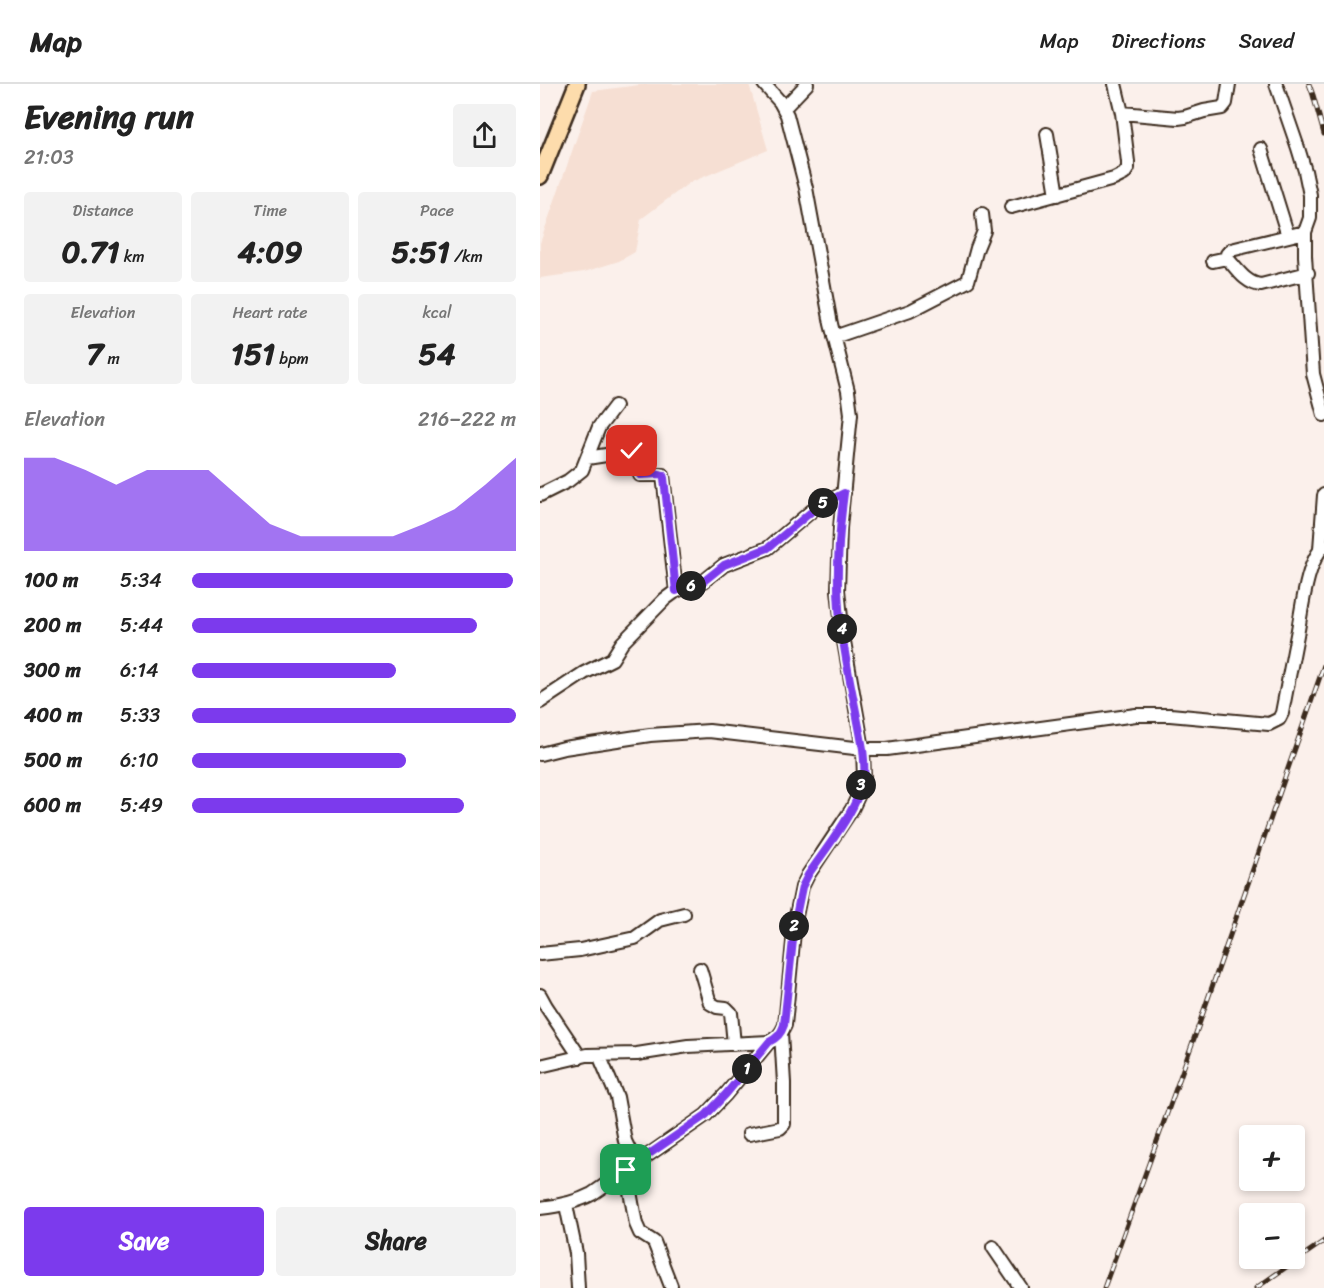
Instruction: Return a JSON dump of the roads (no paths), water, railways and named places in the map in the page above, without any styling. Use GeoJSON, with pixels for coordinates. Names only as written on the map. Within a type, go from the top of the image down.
{"type":"FeatureCollection","features":[{"type":"Feature","properties":{"kind":"main road"},"geometry":{"type":"LineString","coordinates":[[540,176],[577,84]]}},
{"type":"Feature","properties":{"kind":"street"},"geometry":{"type":"LineString","coordinates":[[749,1134],[780,1128],[784,1124],[781,1033],[784,1025],[795,921],[802,887],[852,809],[864,777],[863,749],[839,608],[839,549],[851,414],[848,391],[834,337],[806,188],[784,108],[764,84]]}},
{"type":"Feature","properties":{"kind":"street"},"geometry":{"type":"LineString","coordinates":[[784,108],[807,84]]}},
{"type":"Feature","properties":{"kind":"street"},"geometry":{"type":"LineString","coordinates":[[1011,207],[1114,179],[1124,174],[1128,168],[1128,162],[1122,113],[1115,84]]}},
{"type":"Feature","properties":{"kind":"street"},"geometry":{"type":"LineString","coordinates":[[1122,113],[1178,118],[1222,108],[1226,104],[1229,84]]}},
{"type":"Feature","properties":{"kind":"street"},"geometry":{"type":"LineString","coordinates":[[1276,84],[1298,148],[1311,206],[1305,232],[1305,256],[1308,273],[1313,374],[1324,415]]}},
{"type":"Feature","properties":{"kind":"street"},"geometry":{"type":"LineString","coordinates":[[1047,134],[1057,195]]}},
{"type":"Feature","properties":{"kind":"street"},"geometry":{"type":"LineString","coordinates":[[1261,149],[1288,236]]}},
{"type":"Feature","properties":{"kind":"street"},"geometry":{"type":"LineString","coordinates":[[834,337],[910,311],[970,280],[977,249],[984,233],[982,214]]}},
{"type":"Feature","properties":{"kind":"street"},"geometry":{"type":"LineString","coordinates":[[1227,258],[1231,250],[1305,232]]}},
{"type":"Feature","properties":{"kind":"street"},"geometry":{"type":"LineString","coordinates":[[1227,258],[1244,278],[1254,285],[1308,273]]}},
{"type":"Feature","properties":{"kind":"street"},"geometry":{"type":"LineString","coordinates":[[1213,261],[1227,258]]}},
{"type":"Feature","properties":{"kind":"street"},"geometry":{"type":"LineString","coordinates":[[540,495],[568,481],[582,470],[599,427],[615,406]]}},
{"type":"Feature","properties":{"kind":"street"},"geometry":{"type":"LineString","coordinates":[[587,458],[632,451],[636,455],[640,475],[663,475],[676,591]]}},
{"type":"Feature","properties":{"kind":"street"},"geometry":{"type":"LineString","coordinates":[[540,702],[584,673],[612,659],[622,643],[664,599],[676,591],[704,581],[724,565],[768,548],[817,507],[844,493]]}},
{"type":"Feature","properties":{"kind":"street"},"geometry":{"type":"LineString","coordinates":[[540,754],[564,748],[650,735],[709,731],[863,749],[888,749],[1136,715],[1274,722],[1282,713],[1306,588],[1312,567],[1322,548],[1324,495]]}},
{"type":"Feature","properties":{"kind":"street"},"geometry":{"type":"LineString","coordinates":[[540,954],[580,950],[635,938],[660,920],[684,914]]}},
{"type":"Feature","properties":{"kind":"street"},"geometry":{"type":"LineString","coordinates":[[700,969],[710,1003],[726,1008],[731,1013],[734,1044]]}},
{"type":"Feature","properties":{"kind":"street"},"geometry":{"type":"LineString","coordinates":[[540,995],[580,1057]]}},
{"type":"Feature","properties":{"kind":"street"},"geometry":{"type":"LineString","coordinates":[[540,1066],[599,1055],[637,1054],[688,1046],[769,1042],[781,1033]]}},
{"type":"Feature","properties":{"kind":"street"},"geometry":{"type":"LineString","coordinates":[[540,1208],[566,1205],[592,1194],[706,1115],[769,1042]]}},
{"type":"Feature","properties":{"kind":"street"},"geometry":{"type":"LineString","coordinates":[[599,1055],[617,1098],[631,1167],[636,1224],[640,1233],[654,1242],[671,1286]]}},
{"type":"Feature","properties":{"kind":"street"},"geometry":{"type":"LineString","coordinates":[[566,1205],[576,1253],[578,1288]]}},
{"type":"Feature","properties":{"kind":"street"},"geometry":{"type":"LineString","coordinates":[[993,1247],[1021,1288]]}},
{"type":"Feature","properties":{"kind":"railway"},"geometry":{"type":"LineString","coordinates":[[1309,84],[1324,134]]}},
{"type":"Feature","properties":{"kind":"railway"},"geometry":{"type":"LineString","coordinates":[[1104,1288],[1196,1033],[1324,665]]}},
{"type":"Feature","properties":{"kind":"railway"},"geometry":{"type":"LineString","coordinates":[[1256,1288],[1324,1241]]}}]}
